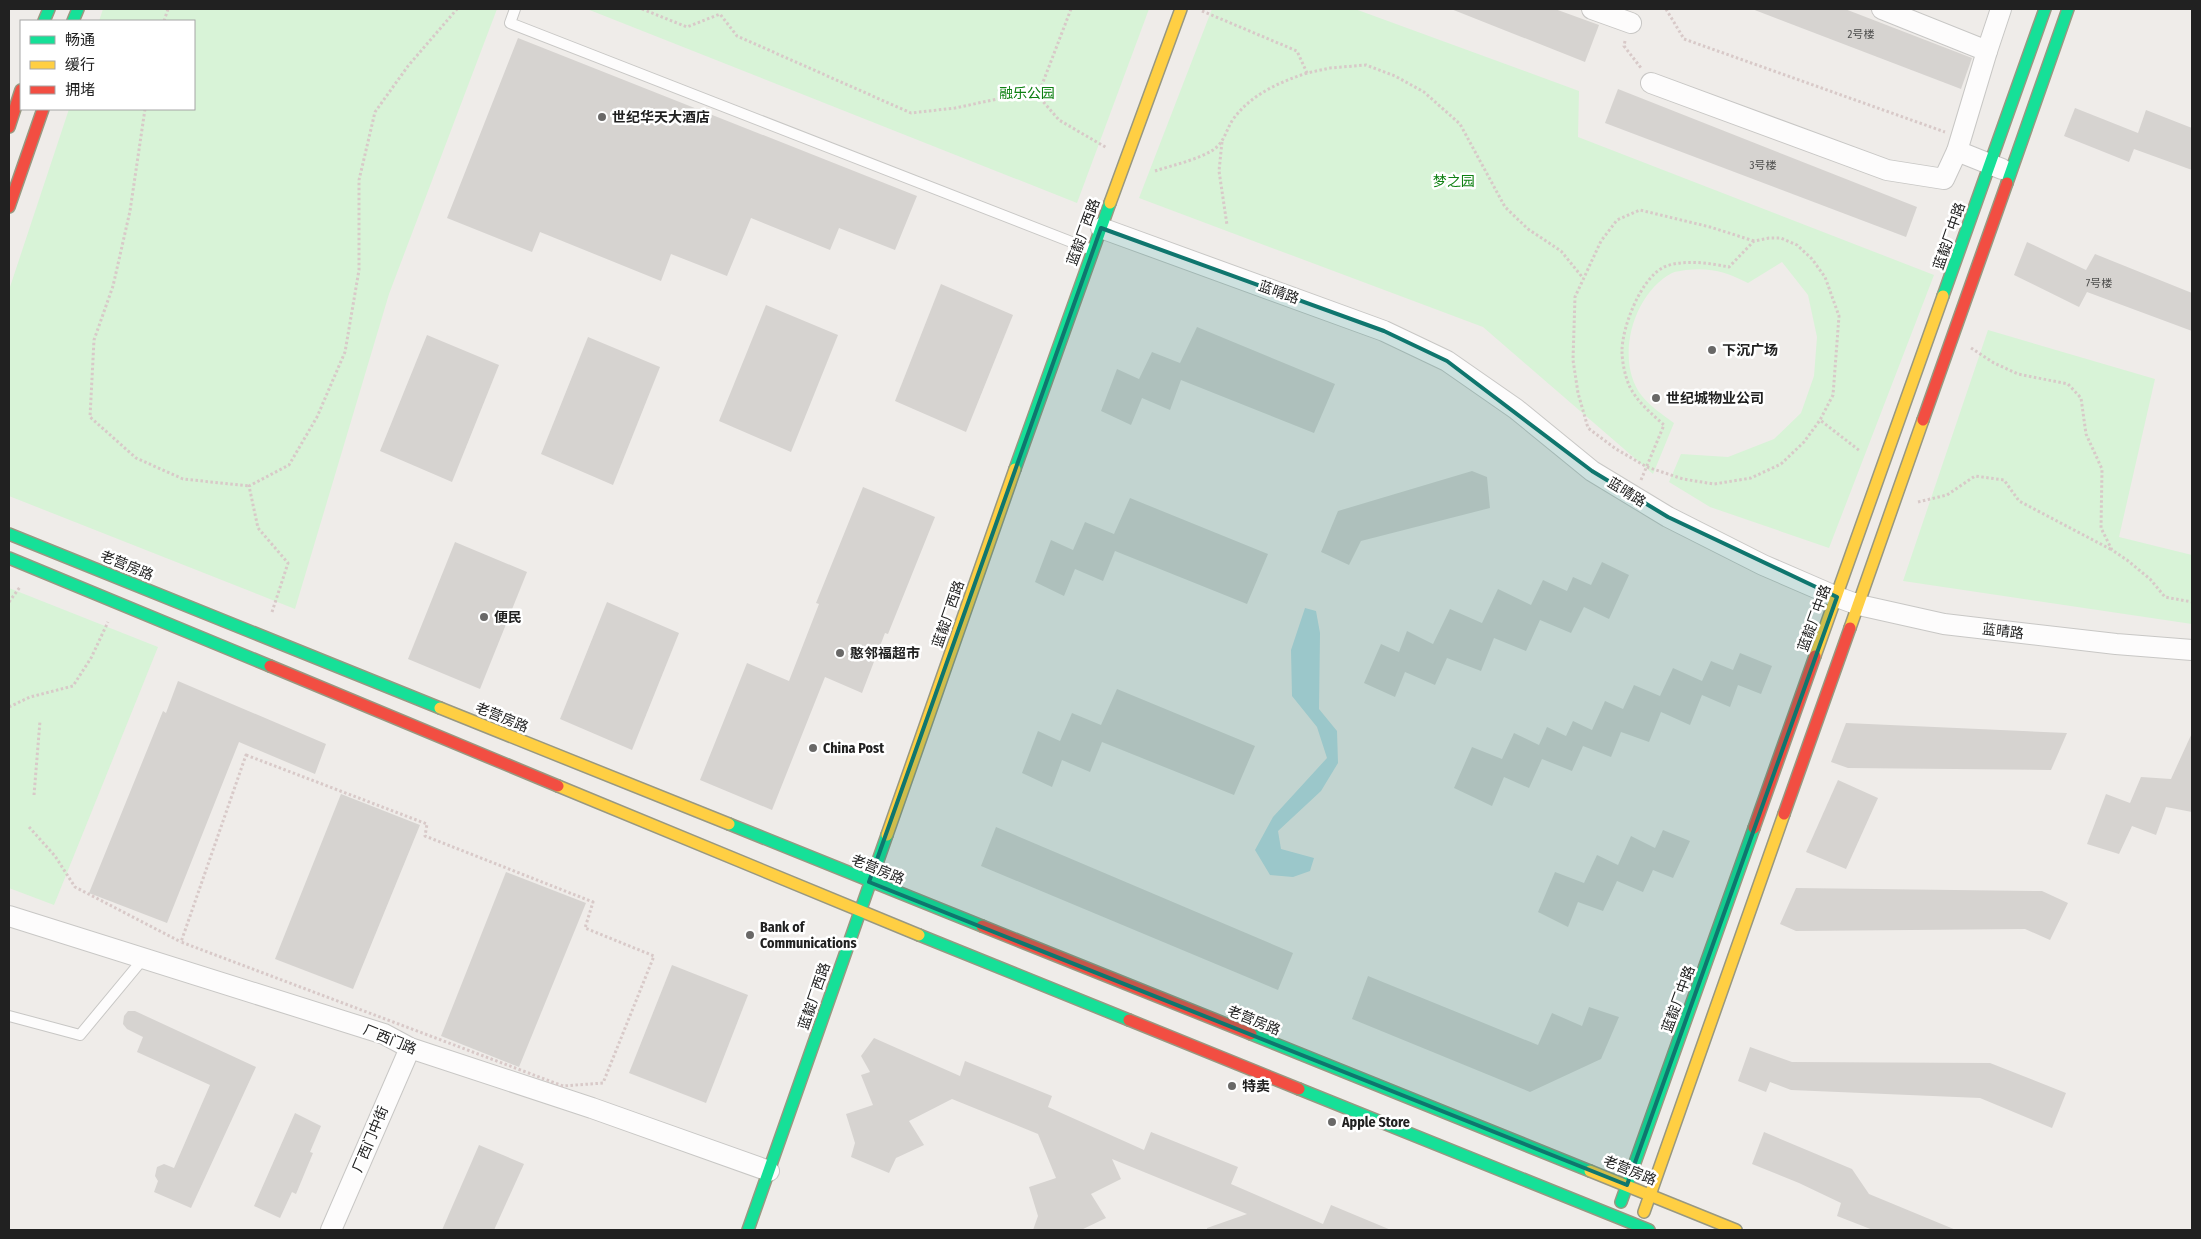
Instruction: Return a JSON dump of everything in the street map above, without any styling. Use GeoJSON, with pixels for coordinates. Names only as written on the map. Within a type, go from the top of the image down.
{"type":"FeatureCollection","features":[{"type":"Feature","properties":{"kind":"street","name":"蓝靛厂西路"},"geometry":{"type":"LineString","coordinates":[[748,1230],[1092,251],[1181,9]]}},
{"type":"Feature","properties":{"kind":"street"},"geometry":{"type":"LineString","coordinates":[[1592,9],[1631,23]]}},
{"type":"Feature","properties":{"kind":"street"},"geometry":{"type":"LineString","coordinates":[[1882,9],[1987,51]]}},
{"type":"Feature","properties":{"kind":"street"},"geometry":{"type":"LineString","coordinates":[[1651,83],[1887,170],[1944,179],[1959,145],[2001,9]]}},
{"type":"Feature","properties":{"kind":"street","name":"蓝靛厂中路"},"geometry":{"type":"LineString","coordinates":[[1612,1220],[1627,1185],[2045,9]]}},
{"type":"Feature","properties":{"kind":"street"},"geometry":{"type":"LineString","coordinates":[[9,558],[859,911],[1612,1220],[1642,1229],[1650,1195],[2068,9]]}},
{"type":"Feature","properties":{"kind":"street"},"geometry":{"type":"LineString","coordinates":[[9,127],[20,93]]}},
{"type":"Feature","properties":{"kind":"street"},"geometry":{"type":"LineString","coordinates":[[9,207],[43,110]]}},
{"type":"Feature","properties":{"kind":"street"},"geometry":{"type":"LineString","coordinates":[[1959,145],[2011,173]]}},
{"type":"Feature","properties":{"kind":"street","name":"蓝晴路"},"geometry":{"type":"LineString","coordinates":[[1101,228],[1384,330],[1447,360],[1516,409],[1592,471],[1668,517],[1762,565],[1837,597],[1859,605],[1944,624],[2116,644],[2192,650]]}},
{"type":"Feature","properties":{"kind":"street","name":"老营房路"},"geometry":{"type":"LineString","coordinates":[[9,534],[1736,1230]]}},
{"type":"Feature","properties":{"kind":"street","name":"厂西门路"},"geometry":{"type":"LineString","coordinates":[[9,916],[384,1034],[410,1048],[592,1108],[769,1171]]}},
{"type":"Feature","properties":{"kind":"street","name":"厂西门中街"},"geometry":{"type":"LineString","coordinates":[[331,1230],[410,1048]]}},
{"type":"Feature","properties":{"kind":"lane"},"geometry":{"type":"LineString","coordinates":[[515,9],[510,23],[1092,251]]}},
{"type":"Feature","properties":{"kind":"lane"},"geometry":{"type":"LineString","coordinates":[[9,1016],[80,1035],[143,959]]}},
{"type":"Feature","properties":{"kind":"path"},"geometry":{"type":"LineString","coordinates":[[144,110],[130,211],[113,286],[94,340],[90,417],[136,458],[183,479],[249,486],[289,465],[317,417],[345,352],[359,270],[359,180],[375,112],[408,66],[457,9]]}},
{"type":"Feature","properties":{"kind":"path"},"geometry":{"type":"LineString","coordinates":[[642,9],[687,27],[720,14]]}},
{"type":"Feature","properties":{"kind":"path"},"geometry":{"type":"LineString","coordinates":[[719,9],[720,14],[737,36],[911,113],[956,108],[1040,90]]}},
{"type":"Feature","properties":{"kind":"path"},"geometry":{"type":"LineString","coordinates":[[1071,9],[1040,90],[1040,98],[1059,120],[1126,160]]}},
{"type":"Feature","properties":{"kind":"path"},"geometry":{"type":"LineString","coordinates":[[1198,9],[1297,51],[1307,73]]}},
{"type":"Feature","properties":{"kind":"path"},"geometry":{"type":"LineString","coordinates":[[1666,9],[1684,39],[1959,145]]}},
{"type":"Feature","properties":{"kind":"path"},"geometry":{"type":"LineString","coordinates":[[1631,23],[1624,46],[1651,83]]}},
{"type":"Feature","properties":{"kind":"path"},"geometry":{"type":"LineString","coordinates":[[1155,171],[1213,150],[1222,141],[1233,118],[1256,96],[1280,82],[1330,68],[1366,65],[1395,76],[1424,92],[1460,124],[1505,207],[1528,229],[1561,251],[1583,278]]}},
{"type":"Feature","properties":{"kind":"path"},"geometry":{"type":"LineString","coordinates":[[1222,141],[1219,171],[1227,225]]}},
{"type":"Feature","properties":{"kind":"path"},"geometry":{"type":"LineString","coordinates":[[1638,488],[1647,467],[1664,425],[1646,409],[1629,385],[1622,352],[1624,337],[1638,297],[1647,282],[1664,268],[1684,264],[1708,262],[1729,267],[1754,242],[1769,238],[1781,238],[1797,245],[1812,259],[1825,277],[1839,316],[1833,394],[1820,420],[1804,442],[1781,464],[1751,478],[1714,484],[1683,479],[1647,467],[1616,449],[1588,428],[1578,393],[1573,360],[1576,297],[1583,278],[1601,242],[1618,220],[1640,210],[1710,227],[1754,242]]}},
{"type":"Feature","properties":{"kind":"path"},"geometry":{"type":"LineString","coordinates":[[1967,342],[1969,347],[1994,363],[2018,374],[2068,384],[2081,398],[2086,434],[2102,469],[2101,528],[2112,550]]}},
{"type":"Feature","properties":{"kind":"path"},"geometry":{"type":"LineString","coordinates":[[1820,420],[1860,451]]}},
{"type":"Feature","properties":{"kind":"path"},"geometry":{"type":"LineString","coordinates":[[1915,503],[1947,495],[1975,476],[2004,480],[2019,501],[2112,550],[2150,579],[2165,597],[2192,602]]}},
{"type":"Feature","properties":{"kind":"path"},"geometry":{"type":"LineString","coordinates":[[249,486],[258,528],[288,563],[272,612]]}},
{"type":"Feature","properties":{"kind":"path"},"geometry":{"type":"LineString","coordinates":[[9,707],[30,697],[73,686],[91,658],[117,603]]}},
{"type":"Feature","properties":{"kind":"path"},"geometry":{"type":"LineString","coordinates":[[34,795],[40,721]]}},
{"type":"Feature","properties":{"kind":"path"},"geometry":{"type":"LineString","coordinates":[[29,827],[56,856],[75,887],[181,942],[563,1086],[603,1083],[654,956],[585,928],[593,902],[425,836],[428,824],[246,755],[181,942]]}},
{"type":"Feature","properties":{"kind":"highlighted area"},"geometry":{"type":"Polygon","coordinates":[[[1101,228],[1384,331],[1447,361],[1592,471],[1668,517],[1837,597],[1627,1185],[869,882],[1101,228]]]}},
{"type":"Feature","properties":{"kind":"green space"},"geometry":{"type":"Polygon","coordinates":[[[103,9],[497,9],[389,294],[295,609],[9,496],[9,290],[69,110],[195,110],[195,20],[99,20],[103,9]]]}},
{"type":"Feature","properties":{"kind":"green space","name":"融乐公园"},"geometry":{"type":"Polygon","coordinates":[[[587,9],[1149,9],[1077,203],[587,9]]]}},
{"type":"Feature","properties":{"kind":"green space","name":"梦之园"},"geometry":{"type":"Polygon","coordinates":[[[1212,9],[1355,9],[1579,91],[1578,137],[1934,275],[1829,548],[1710,507],[1669,482],[1681,454],[1728,457],[1774,439],[1801,413],[1814,376],[1817,337],[1808,295],[1782,262],[1748,283],[1725,273],[1711,270],[1695,269],[1675,272],[1658,283],[1647,296],[1638,311],[1632,329],[1629,365],[1634,381],[1642,396],[1674,423],[1653,474],[1483,327],[1139,198],[1212,9]]]}},
{"type":"Feature","properties":{"kind":"green space"},"geometry":{"type":"Polygon","coordinates":[[[1988,330],[2155,379],[2119,537],[2192,555],[2192,624],[1903,581],[1988,330]]]}},
{"type":"Feature","properties":{"kind":"green space"},"geometry":{"type":"Polygon","coordinates":[[[9,588],[158,647],[54,905],[9,888],[9,588]]]}},
{"type":"Feature","properties":{"kind":"water"},"geometry":{"type":"Polygon","coordinates":[[[1305,608],[1316,611],[1320,633],[1319,709],[1337,731],[1338,763],[1321,791],[1278,831],[1281,849],[1314,858],[1310,871],[1293,877],[1270,875],[1255,850],[1273,817],[1327,758],[1317,727],[1292,696],[1291,650],[1305,608]]]}},
{"type":"Feature","properties":{"kind":"building"},"geometry":{"type":"Polygon","coordinates":[[[1451,9],[1555,9],[1599,25],[1585,62],[1451,9]]]}},
{"type":"Feature","properties":{"kind":"building"},"geometry":{"type":"Polygon","coordinates":[[[1752,9],[1845,9],[1972,58],[1961,89],[1752,9]]]}},
{"type":"Feature","properties":{"kind":"building","name":"世纪华天大酒店"},"geometry":{"type":"Polygon","coordinates":[[[518,38],[917,196],[895,250],[839,228],[830,250],[751,218],[727,276],[671,254],[661,281],[540,232],[532,252],[447,218],[518,38]]]}},
{"type":"Feature","properties":{"kind":"building"},"geometry":{"type":"Polygon","coordinates":[[[1618,89],[1917,207],[1906,237],[1605,123],[1618,89]]]}},
{"type":"Feature","properties":{"kind":"building"},"geometry":{"type":"Polygon","coordinates":[[[2075,108],[2138,133],[2146,110],[2192,128],[2192,170],[2134,149],[2129,162],[2064,136],[2075,108]]]}},
{"type":"Feature","properties":{"kind":"building"},"geometry":{"type":"Polygon","coordinates":[[[2027,242],[2086,270],[2095,254],[2192,293],[2192,331],[2087,292],[2079,307],[2014,275],[2027,242]]]}},
{"type":"Feature","properties":{"kind":"building"},"geometry":{"type":"Polygon","coordinates":[[[941,284],[1013,315],[966,432],[895,401],[941,284]]]}},
{"type":"Feature","properties":{"kind":"building"},"geometry":{"type":"Polygon","coordinates":[[[766,305],[838,335],[791,452],[719,421],[766,305]]]}},
{"type":"Feature","properties":{"kind":"building"},"geometry":{"type":"Polygon","coordinates":[[[1197,327],[1335,384],[1314,433],[1181,380],[1170,410],[1142,398],[1131,425],[1101,411],[1117,369],[1139,379],[1152,352],[1180,363],[1197,327]]]}},
{"type":"Feature","properties":{"kind":"building"},"geometry":{"type":"Polygon","coordinates":[[[427,335],[499,365],[452,482],[380,451],[427,335]]]}},
{"type":"Feature","properties":{"kind":"building"},"geometry":{"type":"Polygon","coordinates":[[[588,337],[660,367],[613,485],[541,454],[588,337]]]}},
{"type":"Feature","properties":{"kind":"building"},"geometry":{"type":"Polygon","coordinates":[[[1472,471],[1487,477],[1490,508],[1361,541],[1349,565],[1321,552],[1338,511],[1472,471]]]}},
{"type":"Feature","properties":{"kind":"building"},"geometry":{"type":"Polygon","coordinates":[[[863,487],[935,517],[888,634],[885,633],[862,693],[825,677],[772,810],[700,780],[747,663],[789,681],[819,604],[816,603],[863,487]]]}},
{"type":"Feature","properties":{"kind":"building"},"geometry":{"type":"Polygon","coordinates":[[[1130,498],[1268,554],[1247,604],[1115,551],[1103,581],[1075,569],[1064,596],[1035,582],[1051,540],[1073,550],[1085,522],[1114,534],[1130,498]]]}},
{"type":"Feature","properties":{"kind":"building"},"geometry":{"type":"Polygon","coordinates":[[[455,542],[527,572],[480,689],[408,659],[455,542]]]}},
{"type":"Feature","properties":{"kind":"building"},"geometry":{"type":"Polygon","coordinates":[[[1602,562],[1629,575],[1609,619],[1584,607],[1571,633],[1540,620],[1526,651],[1494,638],[1481,671],[1447,658],[1435,685],[1405,672],[1395,697],[1364,683],[1381,644],[1399,652],[1407,631],[1433,644],[1450,609],[1482,623],[1498,589],[1531,605],[1543,580],[1567,591],[1573,577],[1591,585],[1602,562]]]}},
{"type":"Feature","properties":{"kind":"building"},"geometry":{"type":"Polygon","coordinates":[[[607,602],[679,633],[632,750],[560,719],[607,602]]]}},
{"type":"Feature","properties":{"kind":"building"},"geometry":{"type":"Polygon","coordinates":[[[1740,653],[1772,666],[1761,694],[1738,685],[1730,707],[1702,695],[1690,725],[1661,712],[1649,742],[1621,732],[1611,757],[1583,746],[1572,771],[1542,759],[1529,788],[1504,777],[1492,806],[1454,788],[1472,747],[1502,759],[1514,733],[1539,745],[1547,727],[1566,736],[1573,721],[1592,730],[1605,701],[1623,709],[1634,685],[1660,696],[1673,668],[1702,681],[1711,661],[1733,670],[1740,653]]]}},
{"type":"Feature","properties":{"kind":"building"},"geometry":{"type":"Polygon","coordinates":[[[178,681],[326,744],[315,774],[239,742],[167,923],[89,893],[163,711],[166,713],[178,681]]]}},
{"type":"Feature","properties":{"kind":"building"},"geometry":{"type":"Polygon","coordinates":[[[1117,689],[1255,746],[1234,795],[1102,742],[1090,772],[1062,760],[1052,787],[1022,773],[1038,731],[1060,741],[1072,713],[1101,725],[1117,689]]]}},
{"type":"Feature","properties":{"kind":"building"},"geometry":{"type":"Polygon","coordinates":[[[1846,723],[2067,733],[2051,770],[1848,768],[1831,762],[1846,723]]]}},
{"type":"Feature","properties":{"kind":"building"},"geometry":{"type":"Polygon","coordinates":[[[2192,733],[2192,812],[2166,807],[2156,835],[2132,826],[2119,854],[2087,844],[2106,794],[2130,803],[2141,777],[2171,779],[2192,733]]]}},
{"type":"Feature","properties":{"kind":"building"},"geometry":{"type":"Polygon","coordinates":[[[1838,780],[1878,798],[1846,869],[1806,852],[1838,780]]]}},
{"type":"Feature","properties":{"kind":"building"},"geometry":{"type":"Polygon","coordinates":[[[341,794],[420,825],[353,989],[275,959],[341,794]]]}},
{"type":"Feature","properties":{"kind":"building"},"geometry":{"type":"Polygon","coordinates":[[[996,827],[1293,953],[1278,990],[981,866],[996,827]]]}},
{"type":"Feature","properties":{"kind":"building"},"geometry":{"type":"Polygon","coordinates":[[[1663,830],[1690,841],[1673,878],[1653,870],[1643,892],[1617,881],[1603,911],[1578,902],[1568,927],[1538,912],[1555,872],[1584,883],[1597,855],[1618,865],[1631,836],[1655,848],[1663,830]]]}},
{"type":"Feature","properties":{"kind":"building"},"geometry":{"type":"Polygon","coordinates":[[[506,872],[586,903],[519,1067],[441,1036],[506,872]]]}},
{"type":"Feature","properties":{"kind":"building"},"geometry":{"type":"Polygon","coordinates":[[[1796,888],[2042,891],[2068,903],[2050,940],[2025,929],[1796,931],[1780,924],[1796,888]]]}},
{"type":"Feature","properties":{"kind":"building"},"geometry":{"type":"Polygon","coordinates":[[[672,965],[748,995],[706,1103],[629,1073],[672,965]]]}},
{"type":"Feature","properties":{"kind":"building"},"geometry":{"type":"Polygon","coordinates":[[[1368,976],[1538,1045],[1552,1013],[1582,1026],[1589,1007],[1619,1017],[1601,1059],[1530,1092],[1352,1019],[1368,976]]]}},
{"type":"Feature","properties":{"kind":"building"},"geometry":{"type":"Polygon","coordinates":[[[128,1011],[135,1011],[256,1067],[191,1208],[154,1192],[158,1181],[155,1176],[157,1167],[164,1164],[174,1168],[210,1085],[137,1052],[143,1037],[127,1029],[123,1024],[124,1016],[128,1011]]]}},
{"type":"Feature","properties":{"kind":"building"},"geometry":{"type":"Polygon","coordinates":[[[874,1038],[960,1076],[965,1061],[1052,1096],[1048,1107],[1144,1150],[1151,1132],[1238,1167],[1231,1184],[1323,1224],[1331,1205],[1391,1230],[1207,1230],[1207,1228],[1247,1214],[1112,1159],[1121,1179],[1091,1194],[1106,1218],[1081,1230],[1033,1230],[1038,1216],[1029,1187],[1056,1178],[1038,1134],[952,1099],[909,1121],[924,1145],[896,1158],[889,1173],[851,1157],[855,1143],[846,1114],[873,1105],[861,1075],[870,1072],[861,1056],[874,1038]]]}},
{"type":"Feature","properties":{"kind":"building"},"geometry":{"type":"Polygon","coordinates":[[[1750,1047],[1792,1062],[1990,1063],[2066,1093],[2052,1128],[1980,1098],[1791,1090],[1770,1082],[1766,1092],[1738,1081],[1750,1047]]]}},
{"type":"Feature","properties":{"kind":"building"},"geometry":{"type":"Polygon","coordinates":[[[295,1113],[321,1126],[310,1152],[313,1153],[296,1194],[292,1192],[280,1218],[254,1206],[295,1113]]]}},
{"type":"Feature","properties":{"kind":"building"},"geometry":{"type":"Polygon","coordinates":[[[1764,1132],[1852,1169],[1869,1194],[1956,1230],[1873,1230],[1837,1216],[1841,1203],[1752,1164],[1764,1132]]]}},
{"type":"Feature","properties":{"kind":"building"},"geometry":{"type":"Polygon","coordinates":[[[479,1145],[524,1164],[494,1230],[442,1230],[479,1145]]]}},
{"type":"Feature","properties":{"kind":"traffic: fast"},"geometry":{"type":"LineString","coordinates":[[44,20],[49,9]]}},
{"type":"Feature","properties":{"kind":"traffic: fast"},"geometry":{"type":"LineString","coordinates":[[73,20],[78,9]]}},
{"type":"Feature","properties":{"kind":"traffic: fast"},"geometry":{"type":"LineString","coordinates":[[1943,296],[2045,9]]}},
{"type":"Feature","properties":{"kind":"traffic: fast"},"geometry":{"type":"LineString","coordinates":[[2007,183],[2068,9]]}},
{"type":"Feature","properties":{"kind":"traffic: fast"},"geometry":{"type":"LineString","coordinates":[[1015,469],[1110,203]]}},
{"type":"Feature","properties":{"kind":"traffic: fast"},"geometry":{"type":"LineString","coordinates":[[9,534],[440,708]]}},
{"type":"Feature","properties":{"kind":"traffic: fast"},"geometry":{"type":"LineString","coordinates":[[9,558],[270,666]]}},
{"type":"Feature","properties":{"kind":"traffic: fast"},"geometry":{"type":"LineString","coordinates":[[729,824],[982,926]]}},
{"type":"Feature","properties":{"kind":"traffic: fast"},"geometry":{"type":"LineString","coordinates":[[1621,1202],[1754,828]]}},
{"type":"Feature","properties":{"kind":"traffic: fast"},"geometry":{"type":"LineString","coordinates":[[748,1230],[887,835]]}},
{"type":"Feature","properties":{"kind":"traffic: fast"},"geometry":{"type":"LineString","coordinates":[[919,935],[1129,1020]]}},
{"type":"Feature","properties":{"kind":"traffic: fast"},"geometry":{"type":"LineString","coordinates":[[1251,1034],[1590,1171]]}},
{"type":"Feature","properties":{"kind":"traffic: fast"},"geometry":{"type":"LineString","coordinates":[[1299,1089],[1649,1230]]}},
{"type":"Feature","properties":{"kind":"traffic: slow"},"geometry":{"type":"LineString","coordinates":[[1110,203],[1181,9]]}},
{"type":"Feature","properties":{"kind":"traffic: slow"},"geometry":{"type":"LineString","coordinates":[[1815,656],[1943,296]]}},
{"type":"Feature","properties":{"kind":"traffic: slow"},"geometry":{"type":"LineString","coordinates":[[1850,628],[1923,420]]}},
{"type":"Feature","properties":{"kind":"traffic: slow"},"geometry":{"type":"LineString","coordinates":[[887,835],[1015,469]]}},
{"type":"Feature","properties":{"kind":"traffic: slow"},"geometry":{"type":"LineString","coordinates":[[440,708],[729,824]]}},
{"type":"Feature","properties":{"kind":"traffic: slow"},"geometry":{"type":"LineString","coordinates":[[558,786],[919,935]]}},
{"type":"Feature","properties":{"kind":"traffic: slow"},"geometry":{"type":"LineString","coordinates":[[1644,1212],[1784,814]]}},
{"type":"Feature","properties":{"kind":"traffic: slow"},"geometry":{"type":"LineString","coordinates":[[1590,1171],[1736,1230]]}},
{"type":"Feature","properties":{"kind":"traffic: jam"},"geometry":{"type":"LineString","coordinates":[[9,127],[20,93]]}},
{"type":"Feature","properties":{"kind":"traffic: jam"},"geometry":{"type":"LineString","coordinates":[[9,207],[43,110]]}},
{"type":"Feature","properties":{"kind":"traffic: jam"},"geometry":{"type":"LineString","coordinates":[[1923,420],[2007,183]]}},
{"type":"Feature","properties":{"kind":"traffic: jam"},"geometry":{"type":"LineString","coordinates":[[1784,814],[1850,628]]}},
{"type":"Feature","properties":{"kind":"traffic: jam"},"geometry":{"type":"LineString","coordinates":[[1754,828],[1815,656]]}},
{"type":"Feature","properties":{"kind":"traffic: jam"},"geometry":{"type":"LineString","coordinates":[[270,666],[558,786]]}},
{"type":"Feature","properties":{"kind":"traffic: jam"},"geometry":{"type":"LineString","coordinates":[[982,926],[1251,1034]]}},
{"type":"Feature","properties":{"kind":"traffic: jam"},"geometry":{"type":"LineString","coordinates":[[1129,1020],[1299,1089]]}},
{"type":"Feature","properties":{"kind":"place","name":"世纪华天大酒店"},"geometry":{"type":"Point","coordinates":[602,117]}},
{"type":"Feature","properties":{"kind":"place","name":"下沉广场"},"geometry":{"type":"Point","coordinates":[1712,350]}},
{"type":"Feature","properties":{"kind":"place","name":"世纪城物业公司"},"geometry":{"type":"Point","coordinates":[1656,398]}},
{"type":"Feature","properties":{"kind":"place","name":"便民"},"geometry":{"type":"Point","coordinates":[484,617]}},
{"type":"Feature","properties":{"kind":"place","name":"憨邻福超市"},"geometry":{"type":"Point","coordinates":[840,653]}},
{"type":"Feature","properties":{"kind":"place","name":"China Post"},"geometry":{"type":"Point","coordinates":[813,748]}},
{"type":"Feature","properties":{"kind":"place","name":"Bank of Communications"},"geometry":{"type":"Point","coordinates":[750,935]}},
{"type":"Feature","properties":{"kind":"place","name":"特卖"},"geometry":{"type":"Point","coordinates":[1232,1086]}},
{"type":"Feature","properties":{"kind":"place","name":"Apple Store"},"geometry":{"type":"Point","coordinates":[1332,1122]}}]}
